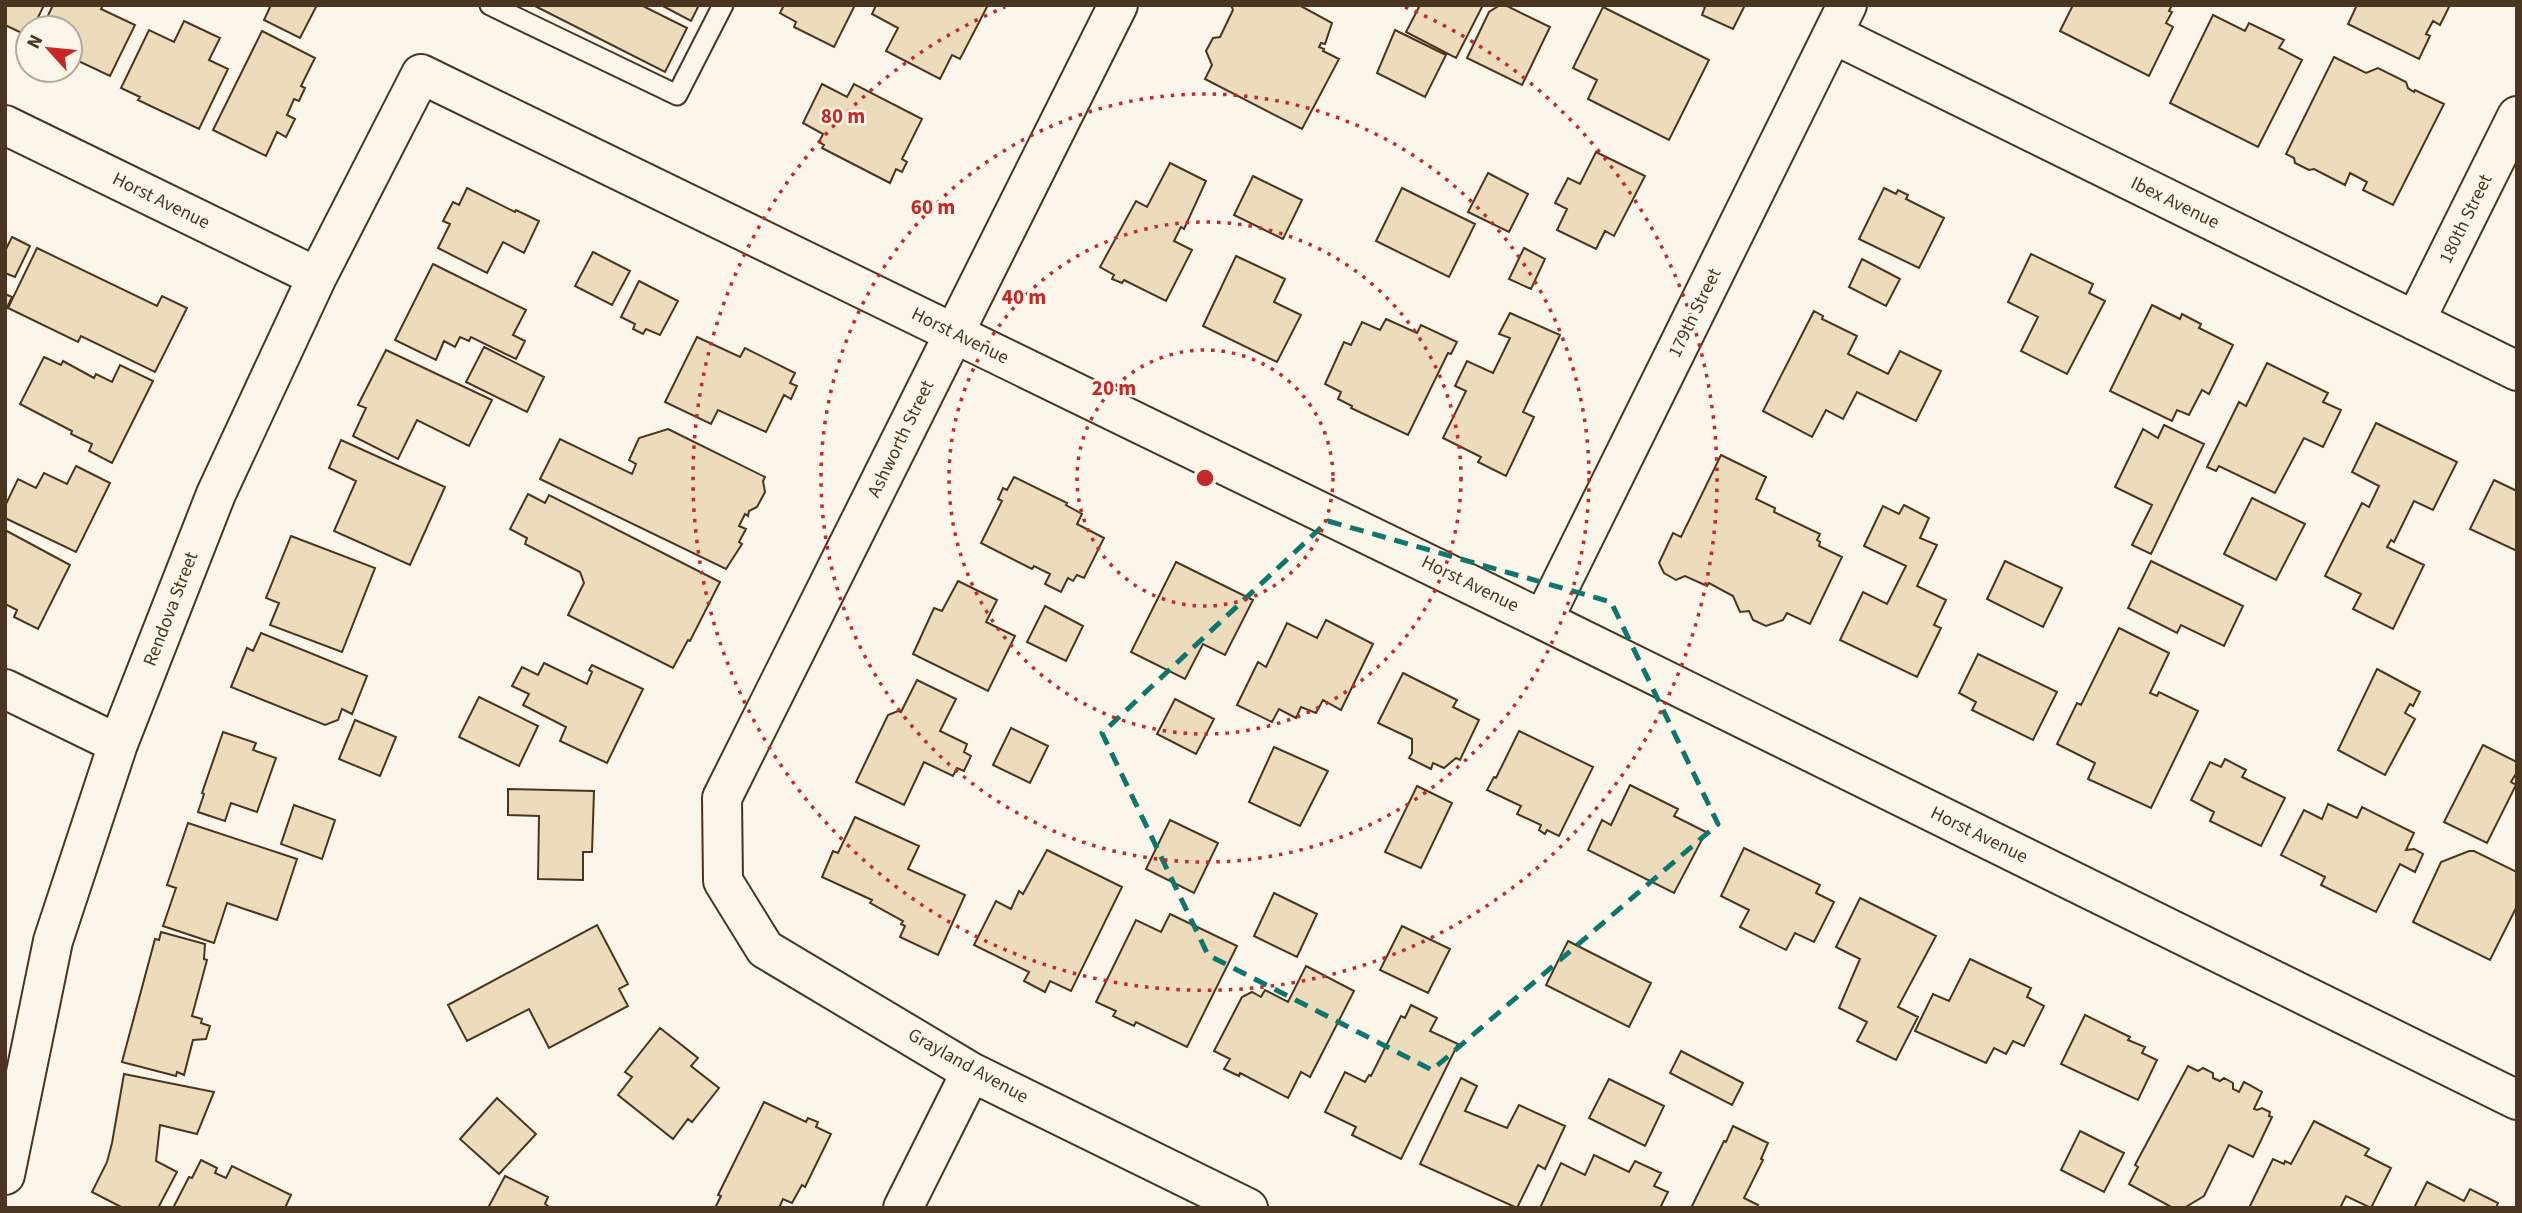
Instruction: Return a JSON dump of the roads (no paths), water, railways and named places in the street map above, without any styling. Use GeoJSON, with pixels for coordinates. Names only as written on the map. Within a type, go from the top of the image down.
{"type":"FeatureCollection","features":[{"type":"Feature","properties":{"kind":"street","name":"Ashworth Street"},"geometry":{"type":"LineString","coordinates":[[723,881],[722,798],[1118,5]]}},
{"type":"Feature","properties":{"kind":"street","name":"Ibex Avenue"},"geometry":{"type":"LineString","coordinates":[[1840,19],[2415,321],[2517,371]]}},
{"type":"Feature","properties":{"kind":"street","name":"179th Street"},"geometry":{"type":"LineString","coordinates":[[1543,620],[1840,19]]}},
{"type":"Feature","properties":{"kind":"street","name":"Horst Avenue"},"geometry":{"type":"LineString","coordinates":[[421,74],[1543,620],[2517,1100]]}},
{"type":"Feature","properties":{"kind":"street","name":"Rendova Street"},"geometry":{"type":"LineString","coordinates":[[5,1175],[53,941],[118,744],[216,494],[317,277],[421,74]]}},
{"type":"Feature","properties":{"kind":"street","name":"180th Street"},"geometry":{"type":"LineString","coordinates":[[2415,321],[2517,116]]}},
{"type":"Feature","properties":{"kind":"street","name":"Horst Avenue"},"geometry":{"type":"LineString","coordinates":[[5,125],[317,277]]}},
{"type":"Feature","properties":{"kind":"street"},"geometry":{"type":"LineString","coordinates":[[5,688],[118,744]]}},
{"type":"Feature","properties":{"kind":"street","name":"Grayland Avenue"},"geometry":{"type":"LineString","coordinates":[[723,881],[765,949],[971,1072],[1248,1208]]}},
{"type":"Feature","properties":{"kind":"street"},"geometry":{"type":"LineString","coordinates":[[903,1208],[971,1072]]}},
{"type":"Feature","properties":{"kind":"lane"},"geometry":{"type":"LineString","coordinates":[[490,5],[677,95],[723,5]]}}]}
